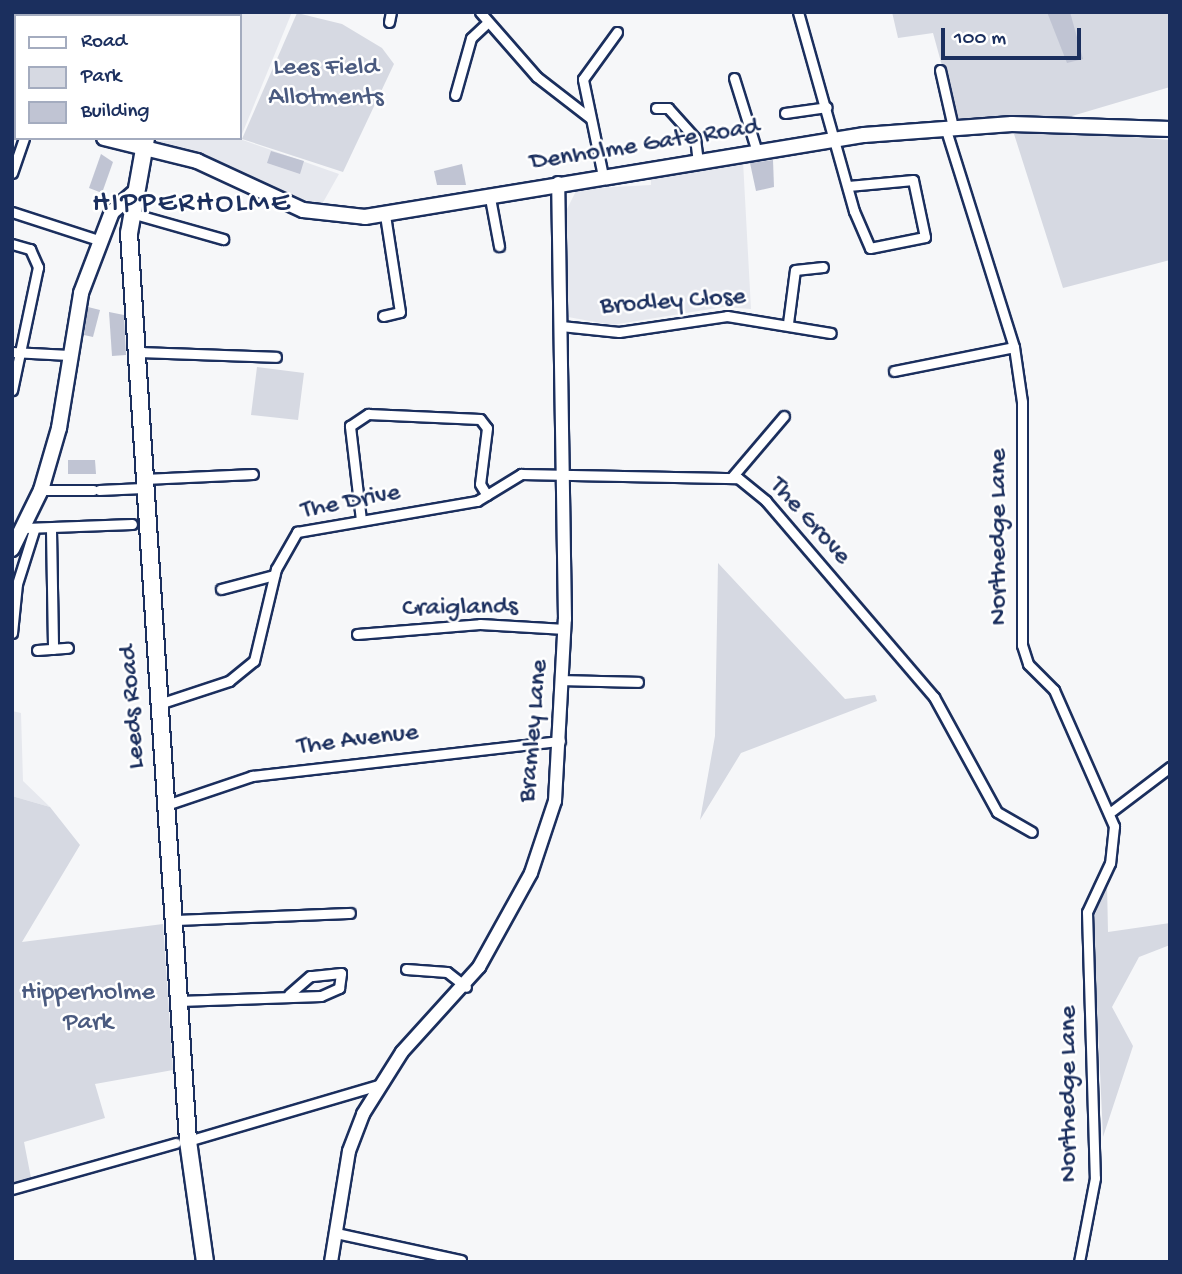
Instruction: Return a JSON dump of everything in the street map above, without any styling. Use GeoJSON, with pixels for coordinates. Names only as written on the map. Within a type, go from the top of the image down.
{"type":"FeatureCollection","features":[{"type":"Feature","properties":{"kind":"highway","name":"Leeds Road"},"geometry":{"type":"LineString","coordinates":[[144,143],[131,213],[142,483],[179,1001],[182,1142],[205,1262]]}},
{"type":"Feature","properties":{"kind":"main road","name":"Denholme Gate Road"},"geometry":{"type":"LineString","coordinates":[[120,140],[144,143],[197,162],[303,210],[385,215],[490,198],[558,183],[837,139],[949,127],[1170,129]]}},
{"type":"Feature","properties":{"kind":"main road"},"geometry":{"type":"LineString","coordinates":[[14,544],[30,529],[60,428],[69,355],[81,293],[113,212],[133,194]]}},
{"type":"Feature","properties":{"kind":"street"},"geometry":{"type":"LineString","coordinates":[[480,12],[537,77],[590,118]]}},
{"type":"Feature","properties":{"kind":"street"},"geometry":{"type":"LineString","coordinates":[[798,12],[837,139],[848,186],[870,248],[925,237],[914,180],[848,186]]}},
{"type":"Feature","properties":{"kind":"street"},"geometry":{"type":"LineString","coordinates":[[455,95],[471,38],[488,22]]}},
{"type":"Feature","properties":{"kind":"street"},"geometry":{"type":"LineString","coordinates":[[604,176],[583,79],[617,32]]}},
{"type":"Feature","properties":{"kind":"street","name":"Northedge Lane"},"geometry":{"type":"LineString","coordinates":[[940,70],[949,127],[1014,347],[1022,401],[1022,645],[1028,664],[1054,690],[1112,810],[1111,863],[1087,912],[1094,1178],[1079,1262]]}},
{"type":"Feature","properties":{"kind":"street"},"geometry":{"type":"LineString","coordinates":[[734,78],[757,152]]}},
{"type":"Feature","properties":{"kind":"street"},"geometry":{"type":"LineString","coordinates":[[785,113],[827,107]]}},
{"type":"Feature","properties":{"kind":"street"},"geometry":{"type":"LineString","coordinates":[[656,108],[668,108],[695,138],[698,162]]}},
{"type":"Feature","properties":{"kind":"street"},"geometry":{"type":"LineString","coordinates":[[12,173],[23,140]]}},
{"type":"Feature","properties":{"kind":"street","name":"Bramley Lane"},"geometry":{"type":"LineString","coordinates":[[331,1262],[349,1151],[378,1086],[418,1031],[466,987],[541,849],[559,782],[565,629],[558,183]]}},
{"type":"Feature","properties":{"kind":"street"},"geometry":{"type":"LineString","coordinates":[[490,198],[499,246]]}},
{"type":"Feature","properties":{"kind":"street"},"geometry":{"type":"LineString","coordinates":[[12,212],[101,241]]}},
{"type":"Feature","properties":{"kind":"street"},"geometry":{"type":"LineString","coordinates":[[131,213],[223,239]]}},
{"type":"Feature","properties":{"kind":"street"},"geometry":{"type":"LineString","coordinates":[[383,316],[400,312],[385,215]]}},
{"type":"Feature","properties":{"kind":"street"},"geometry":{"type":"LineString","coordinates":[[12,244],[30,249],[38,267],[16,353],[12,390]]}},
{"type":"Feature","properties":{"kind":"street"},"geometry":{"type":"LineString","coordinates":[[788,323],[795,270],[823,267]]}},
{"type":"Feature","properties":{"kind":"street","name":"Brodley Close"},"geometry":{"type":"LineString","coordinates":[[561,326],[619,332],[727,316],[788,323],[831,333]]}},
{"type":"Feature","properties":{"kind":"street"},"geometry":{"type":"LineString","coordinates":[[894,371],[1014,347]]}},
{"type":"Feature","properties":{"kind":"street"},"geometry":{"type":"LineString","coordinates":[[136,352],[276,357]]}},
{"type":"Feature","properties":{"kind":"street"},"geometry":{"type":"LineString","coordinates":[[16,353],[69,355]]}},
{"type":"Feature","properties":{"kind":"street"},"geometry":{"type":"LineString","coordinates":[[361,520],[350,426],[368,414],[480,419],[487,428],[480,484],[487,495]]}},
{"type":"Feature","properties":{"kind":"street"},"geometry":{"type":"LineString","coordinates":[[732,477],[784,416]]}},
{"type":"Feature","properties":{"kind":"street"},"geometry":{"type":"LineString","coordinates":[[41,490],[96,490],[142,483],[253,474]]}},
{"type":"Feature","properties":{"kind":"street","name":"The Drive"},"geometry":{"type":"LineString","coordinates":[[159,704],[229,681],[254,661],[283,547],[297,532],[487,495],[522,474],[564,475]]}},
{"type":"Feature","properties":{"kind":"street","name":"The Grove"},"geometry":{"type":"LineString","coordinates":[[564,475],[732,477],[766,500],[933,697],[997,812],[1032,832]]}},
{"type":"Feature","properties":{"kind":"street"},"geometry":{"type":"LineString","coordinates":[[12,633],[16,584],[30,529],[132,524]]}},
{"type":"Feature","properties":{"kind":"street"},"geometry":{"type":"LineString","coordinates":[[51,530],[53,649]]}},
{"type":"Feature","properties":{"kind":"street"},"geometry":{"type":"LineString","coordinates":[[221,589],[274,575]]}},
{"type":"Feature","properties":{"kind":"street","name":"Craiglands"},"geometry":{"type":"LineString","coordinates":[[357,635],[480,624],[565,629]]}},
{"type":"Feature","properties":{"kind":"street"},"geometry":{"type":"LineString","coordinates":[[37,650],[68,648]]}},
{"type":"Feature","properties":{"kind":"street"},"geometry":{"type":"LineString","coordinates":[[563,680],[638,682]]}},
{"type":"Feature","properties":{"kind":"street","name":"The Avenue"},"geometry":{"type":"LineString","coordinates":[[166,805],[252,776],[560,741]]}},
{"type":"Feature","properties":{"kind":"street"},"geometry":{"type":"LineString","coordinates":[[1112,810],[1170,766]]}},
{"type":"Feature","properties":{"kind":"street"},"geometry":{"type":"LineString","coordinates":[[174,920],[351,913]]}},
{"type":"Feature","properties":{"kind":"street"},"geometry":{"type":"LineString","coordinates":[[406,969],[447,972],[466,987]]}},
{"type":"Feature","properties":{"kind":"street"},"geometry":{"type":"LineString","coordinates":[[179,1001],[289,994],[321,996],[340,988],[341,973],[310,976],[289,994]]}},
{"type":"Feature","properties":{"kind":"street"},"geometry":{"type":"LineString","coordinates":[[12,1189],[378,1086]]}},
{"type":"Feature","properties":{"kind":"street"},"geometry":{"type":"LineString","coordinates":[[336,1233],[461,1259]]}},
{"type":"Feature","properties":{"kind":"shaded area"},"geometry":{"type":"Polygon","coordinates":[[[232,12],[292,12],[242,134],[242,14],[232,12]]]}},
{"type":"Feature","properties":{"kind":"shaded area"},"geometry":{"type":"Polygon","coordinates":[[[242,140],[339,174],[321,206],[154,141],[242,140]]]}},
{"type":"Feature","properties":{"kind":"shaded area"},"geometry":{"type":"Polygon","coordinates":[[[743,161],[751,309],[723,307],[612,325],[568,317],[566,211],[577,189],[651,185],[651,175],[743,161]]]}},
{"type":"Feature","properties":{"kind":"shaded area"},"geometry":{"type":"Polygon","coordinates":[[[12,711],[21,713],[23,781],[50,807],[12,796],[12,711]]]}},
{"type":"Feature","properties":{"kind":"green space"},"geometry":{"type":"Polygon","coordinates":[[[892,12],[1170,12],[1170,87],[1072,116],[1081,133],[1170,140],[1170,260],[1063,288],[1014,134],[961,135],[933,33],[898,38],[892,12]]]}},
{"type":"Feature","properties":{"kind":"green space","name":"Lees Field Allotments"},"geometry":{"type":"Polygon","coordinates":[[[297,13],[342,24],[382,48],[394,64],[343,172],[242,139],[297,13]]]}},
{"type":"Feature","properties":{"kind":"green space"},"geometry":{"type":"Polygon","coordinates":[[[257,367],[304,373],[298,420],[251,415],[257,367]]]}},
{"type":"Feature","properties":{"kind":"green space"},"geometry":{"type":"Polygon","coordinates":[[[718,563],[845,699],[875,695],[877,701],[741,753],[700,820],[715,736],[718,563]]]}},
{"type":"Feature","properties":{"kind":"green space","name":"Hipperholme Park"},"geometry":{"type":"Polygon","coordinates":[[[12,796],[50,807],[80,845],[22,942],[163,924],[173,1070],[95,1084],[105,1118],[24,1142],[31,1178],[12,1183],[12,796]]]}},
{"type":"Feature","properties":{"kind":"green space"},"geometry":{"type":"Polygon","coordinates":[[[1107,883],[1108,932],[1170,923],[1170,945],[1139,957],[1112,1007],[1133,1046],[1103,1137],[1093,920],[1107,883]]]}},
{"type":"Feature","properties":{"kind":"building"},"geometry":{"type":"Polygon","coordinates":[[[1047,12],[1070,12],[1083,59],[1067,63],[1047,12]]]}},
{"type":"Feature","properties":{"kind":"building"},"geometry":{"type":"Polygon","coordinates":[[[271,151],[304,161],[300,174],[267,163],[271,151]]]}},
{"type":"Feature","properties":{"kind":"building"},"geometry":{"type":"Polygon","coordinates":[[[101,154],[113,162],[102,193],[89,188],[101,154]]]}},
{"type":"Feature","properties":{"kind":"building"},"geometry":{"type":"Polygon","coordinates":[[[773,160],[774,187],[756,191],[750,163],[773,160]]]}},
{"type":"Feature","properties":{"kind":"building"},"geometry":{"type":"Polygon","coordinates":[[[462,164],[466,185],[437,185],[434,171],[462,164]]]}},
{"type":"Feature","properties":{"kind":"building"},"geometry":{"type":"Polygon","coordinates":[[[88,307],[100,310],[93,337],[84,335],[88,307]]]}},
{"type":"Feature","properties":{"kind":"building"},"geometry":{"type":"Polygon","coordinates":[[[109,312],[124,315],[126,355],[112,356],[109,312]]]}},
{"type":"Feature","properties":{"kind":"building"},"geometry":{"type":"Polygon","coordinates":[[[68,460],[95,460],[96,474],[68,474],[68,460]]]}},
{"type":"Feature","properties":{"kind":"district","name":"HIPPERHOLME"},"geometry":{"type":"Point","coordinates":[192,205]}}]}
